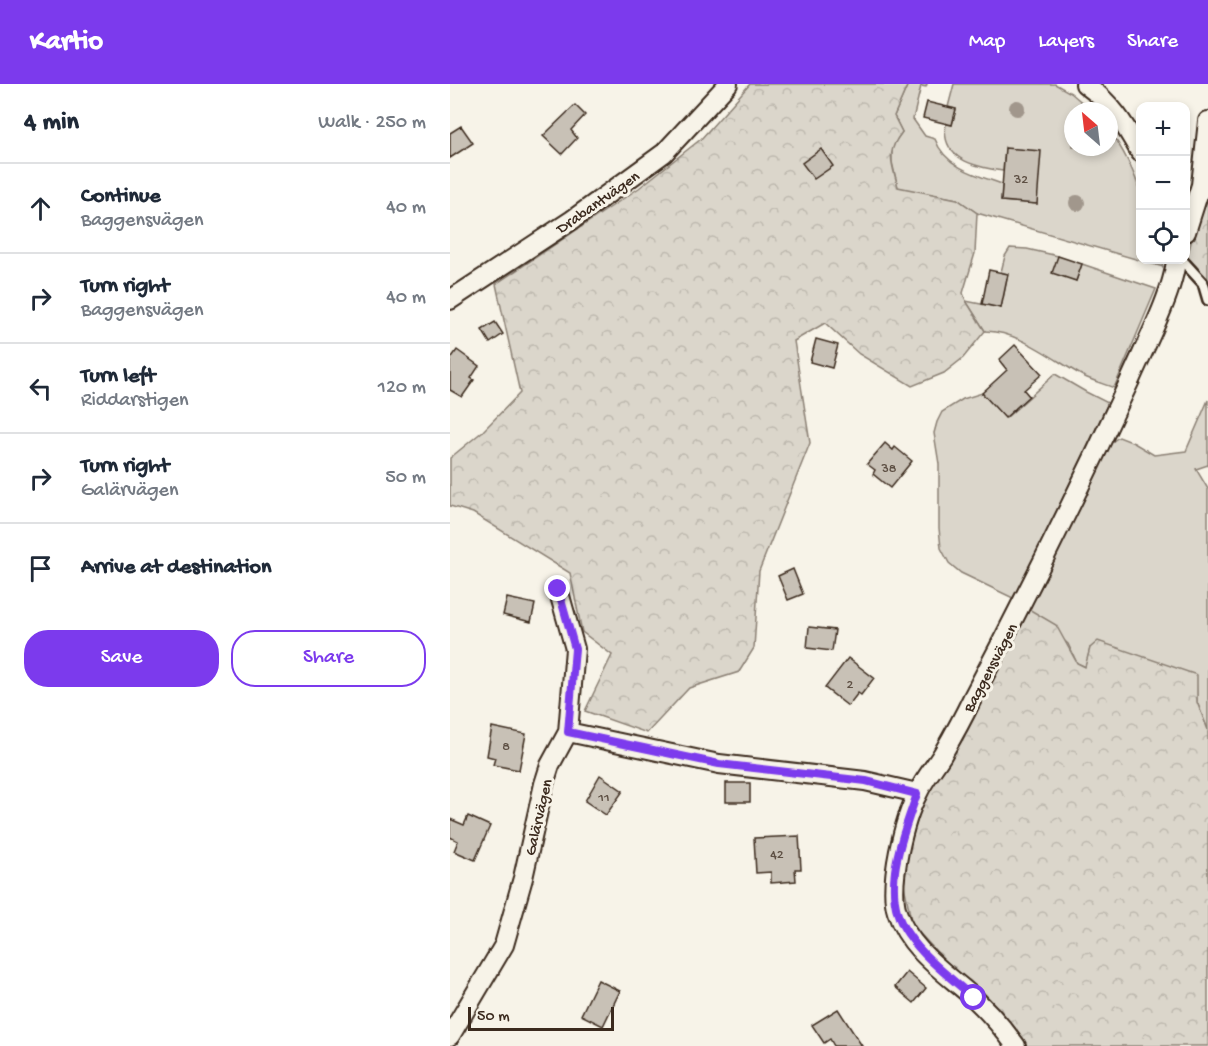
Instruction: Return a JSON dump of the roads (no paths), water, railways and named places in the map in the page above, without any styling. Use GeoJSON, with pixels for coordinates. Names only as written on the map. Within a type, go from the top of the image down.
{"type":"FeatureCollection","features":[{"type":"Feature","properties":{"kind":"street","name":"Drabantvägen"},"geometry":{"type":"LineString","coordinates":[[450,300],[572,220],[664,153],[728,84]]}},
{"type":"Feature","properties":{"kind":"street"},"geometry":{"type":"LineString","coordinates":[[1085,84],[1115,110],[1136,145]]}},
{"type":"Feature","properties":{"kind":"street"},"geometry":{"type":"LineString","coordinates":[[1190,217],[1201,185],[1208,121]]}},
{"type":"Feature","properties":{"kind":"street","name":"Baggensvägen"},"geometry":{"type":"LineString","coordinates":[[1016,1046],[994,1018],[933,963],[907,933],[897,911],[893,893],[896,866],[905,828],[917,794],[942,755],[1030,588],[1152,332],[1175,264]]}},
{"type":"Feature","properties":{"kind":"street","name":"Galärvägen"},"geometry":{"type":"LineString","coordinates":[[450,1036],[504,945],[523,878],[544,784],[550,765],[568,732],[575,649],[558,589]]}},
{"type":"Feature","properties":{"kind":"street"},"geometry":{"type":"LineString","coordinates":[[568,732],[719,764],[866,781],[917,794]]}},
{"type":"Feature","properties":{"kind":"lane"},"geometry":{"type":"LineString","coordinates":[[1186,264],[1203,284],[1208,300]]}}]}
